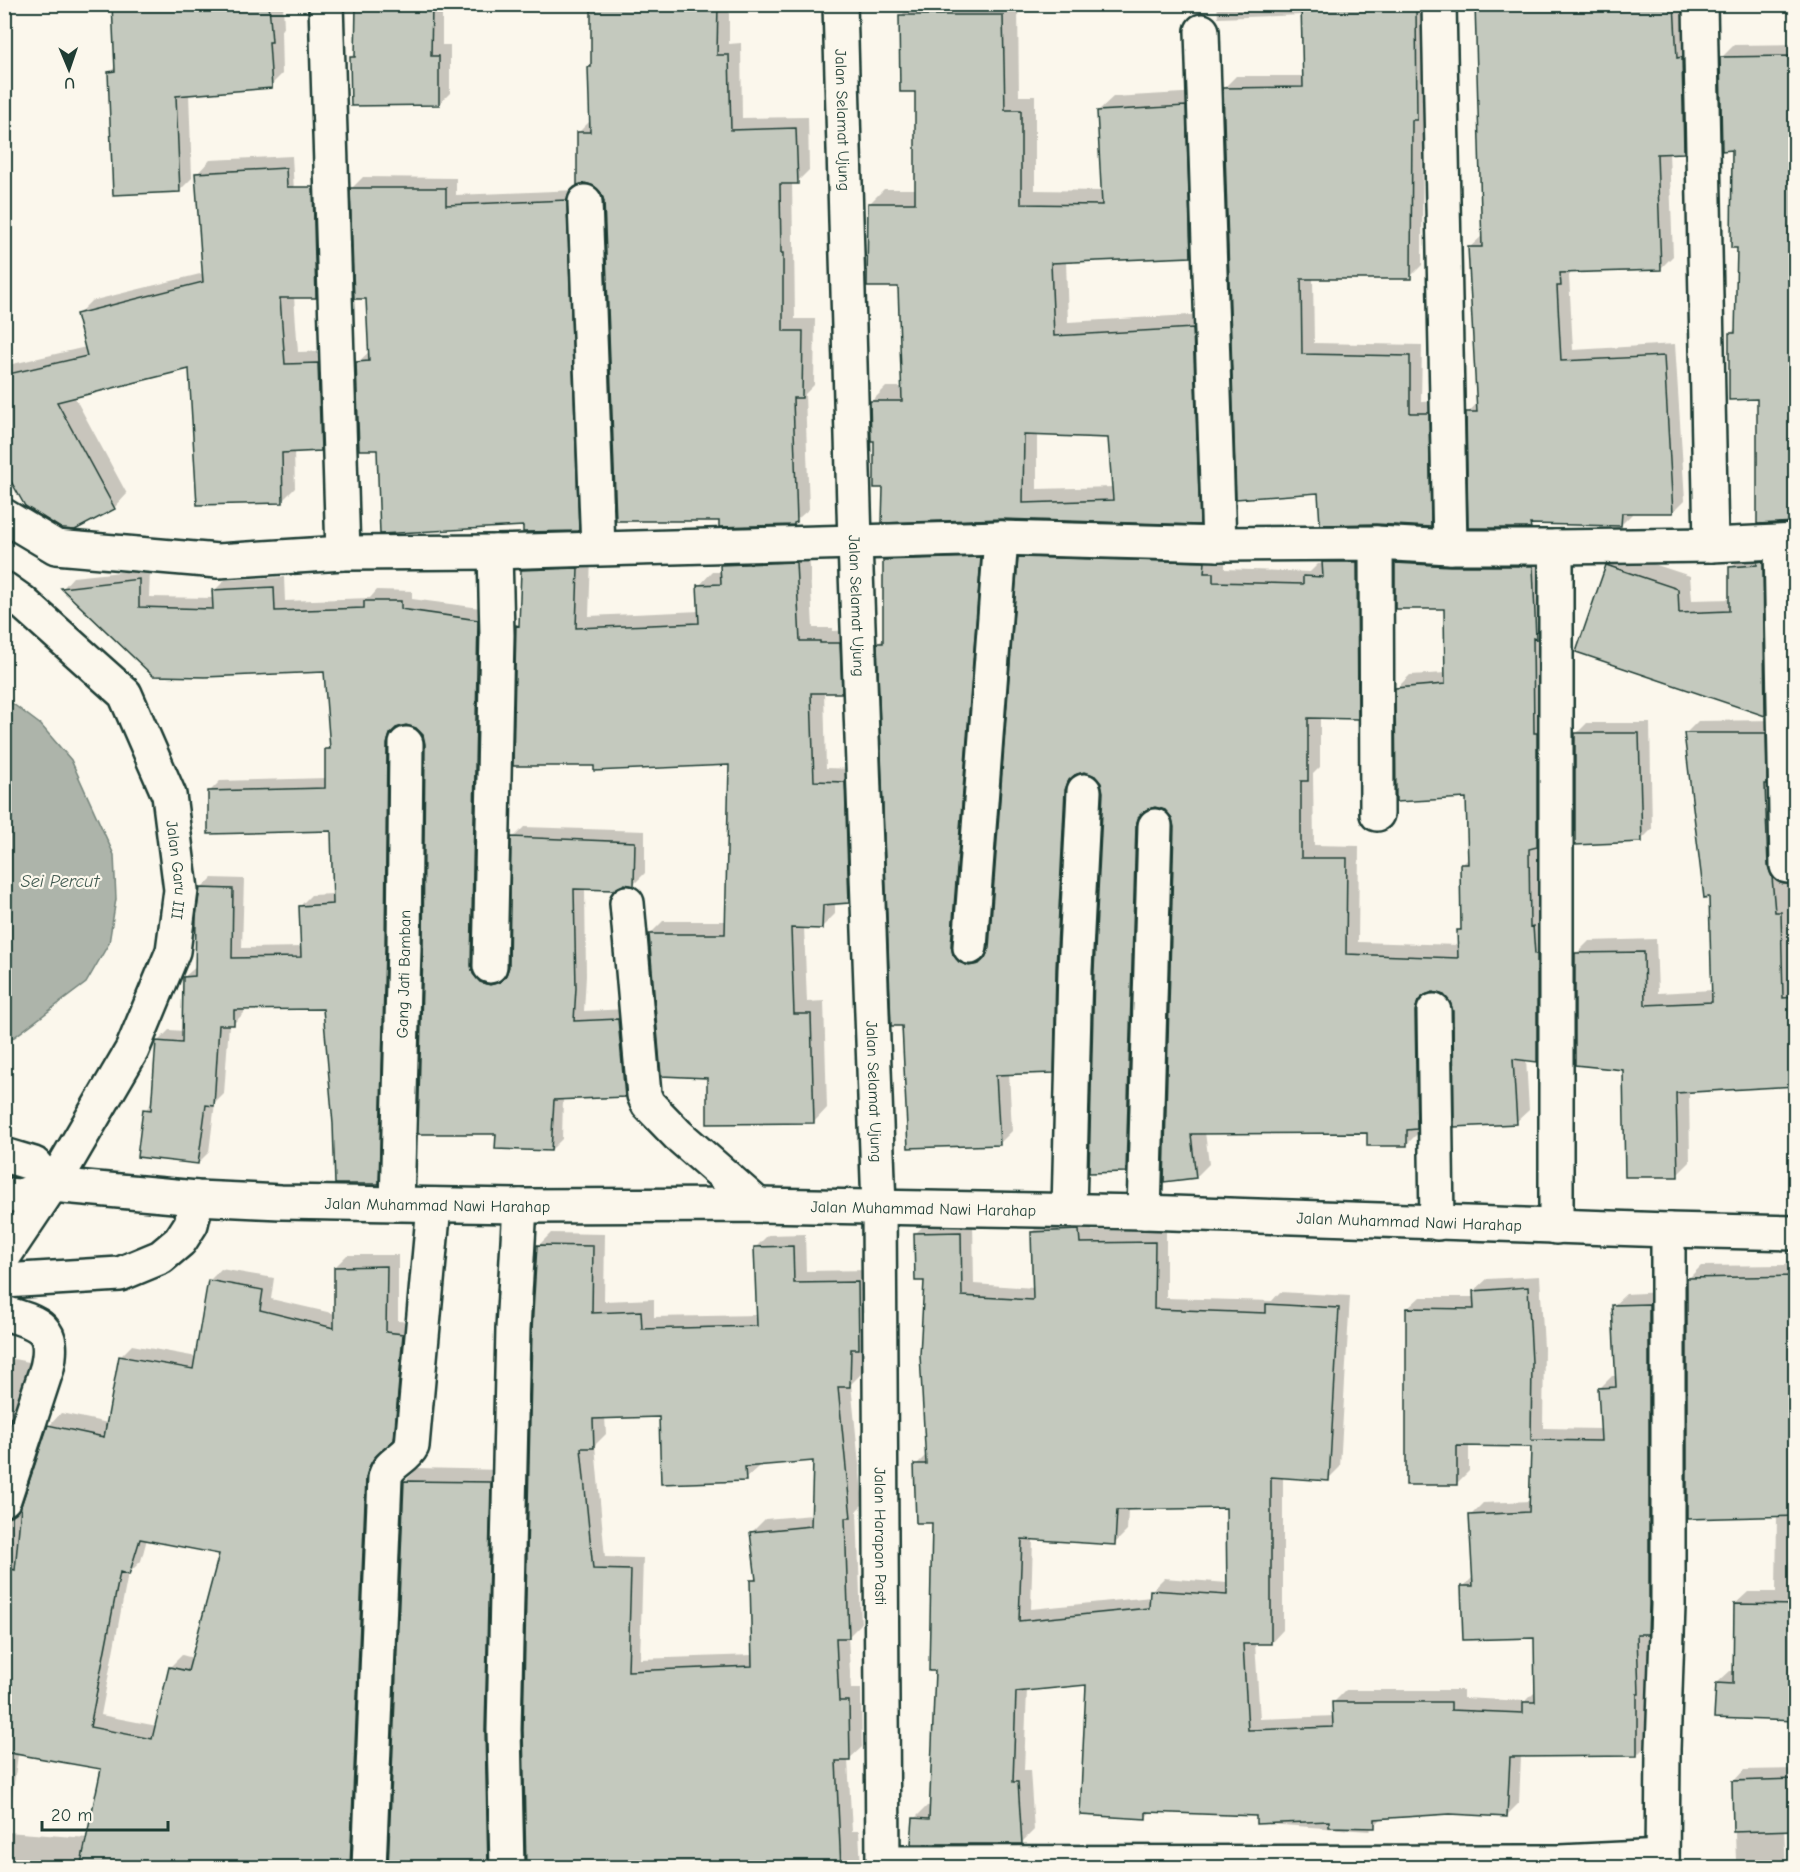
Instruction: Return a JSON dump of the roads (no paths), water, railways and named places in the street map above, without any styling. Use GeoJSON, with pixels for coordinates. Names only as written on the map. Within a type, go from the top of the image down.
{"type":"FeatureCollection","features":[{"type":"Feature","properties":{"kind":"street"},"geometry":{"type":"LineString","coordinates":[[326,4],[343,553]]}},
{"type":"Feature","properties":{"kind":"street","name":"Jalan Selamat Ujung"},"geometry":{"type":"LineString","coordinates":[[840,4],[855,543],[879,1207]]}},
{"type":"Feature","properties":{"kind":"street"},"geometry":{"type":"LineString","coordinates":[[1439,4],[1450,547]]}},
{"type":"Feature","properties":{"kind":"street"},"geometry":{"type":"LineString","coordinates":[[1700,4],[1711,545]]}},
{"type":"Feature","properties":{"kind":"street"},"geometry":{"type":"LineString","coordinates":[[1202,31],[1219,544]]}},
{"type":"Feature","properties":{"kind":"street"},"geometry":{"type":"LineString","coordinates":[[585,202],[598,548]]}},
{"type":"Feature","properties":{"kind":"street"},"geometry":{"type":"LineString","coordinates":[[4,516],[56,547],[218,561],[343,553],[495,552],[1002,538],[1219,544],[1376,543],[1450,547],[1711,545],[1788,542],[1787,866]]}},
{"type":"Feature","properties":{"kind":"street"},"geometry":{"type":"LineString","coordinates":[[970,948],[1002,538]]}},
{"type":"Feature","properties":{"kind":"street"},"geometry":{"type":"LineString","coordinates":[[1376,543],[1377,814]]}},
{"type":"Feature","properties":{"kind":"street"},"geometry":{"type":"LineString","coordinates":[[1556,547],[1556,1227]]}},
{"type":"Feature","properties":{"kind":"street"},"geometry":{"type":"LineString","coordinates":[[490,966],[497,635],[495,552]]}},
{"type":"Feature","properties":{"kind":"street","name":"Jalan Garu III"},"geometry":{"type":"LineString","coordinates":[[4,589],[21,601],[124,694],[169,795],[181,890],[173,951],[132,1050],[52,1185],[4,1256]]}},
{"type":"Feature","properties":{"kind":"street","name":"Gang Jati Bamban"},"geometry":{"type":"LineString","coordinates":[[397,1204],[404,948],[406,744]]}},
{"type":"Feature","properties":{"kind":"street"},"geometry":{"type":"LineString","coordinates":[[1069,1210],[1075,970],[1084,791]]}},
{"type":"Feature","properties":{"kind":"street"},"geometry":{"type":"LineString","coordinates":[[1144,1212],[1155,826]]}},
{"type":"Feature","properties":{"kind":"street"},"geometry":{"type":"LineString","coordinates":[[627,903],[644,1095],[648,1104],[678,1135],[758,1205]]}},
{"type":"Feature","properties":{"kind":"street"},"geometry":{"type":"LineString","coordinates":[[1434,1011],[1437,1222]]}},
{"type":"Feature","properties":{"kind":"street"},"geometry":{"type":"LineString","coordinates":[[4,1155],[34,1164],[52,1185],[21,1196],[4,1195]]}},
{"type":"Feature","properties":{"kind":"street","name":"Jalan Muhammad Nawi Harahap"},"geometry":{"type":"LineString","coordinates":[[52,1185],[197,1198],[281,1202],[520,1206],[758,1205],[1069,1210],[1796,1233]]}},
{"type":"Feature","properties":{"kind":"street"},"geometry":{"type":"LineString","coordinates":[[4,1281],[120,1274],[161,1257],[180,1241],[191,1224],[197,1198]]}},
{"type":"Feature","properties":{"kind":"street"},"geometry":{"type":"LineString","coordinates":[[369,1868],[385,1478],[389,1466],[407,1455],[412,1446],[434,1205]]}},
{"type":"Feature","properties":{"kind":"street"},"geometry":{"type":"LineString","coordinates":[[507,1868],[505,1706],[513,1329],[520,1206]]}},
{"type":"Feature","properties":{"kind":"street","name":"Jalan Harapan Pasti"},"geometry":{"type":"LineString","coordinates":[[879,1207],[883,1865]]}},
{"type":"Feature","properties":{"kind":"street"},"geometry":{"type":"LineString","coordinates":[[883,1865],[1662,1862],[1668,1605],[1668,1230]]}},
{"type":"Feature","properties":{"kind":"street"},"geometry":{"type":"LineString","coordinates":[[4,1313],[27,1319],[43,1328],[50,1340],[51,1354],[4,1499]]}},
{"type":"Feature","properties":{"kind":"water","name":"Sei Percut"},"geometry":{"type":"Polygon","coordinates":[[[5,698],[41,725],[71,760],[114,855],[116,899],[109,943],[86,983],[5,1044],[5,698]]]}}]}
